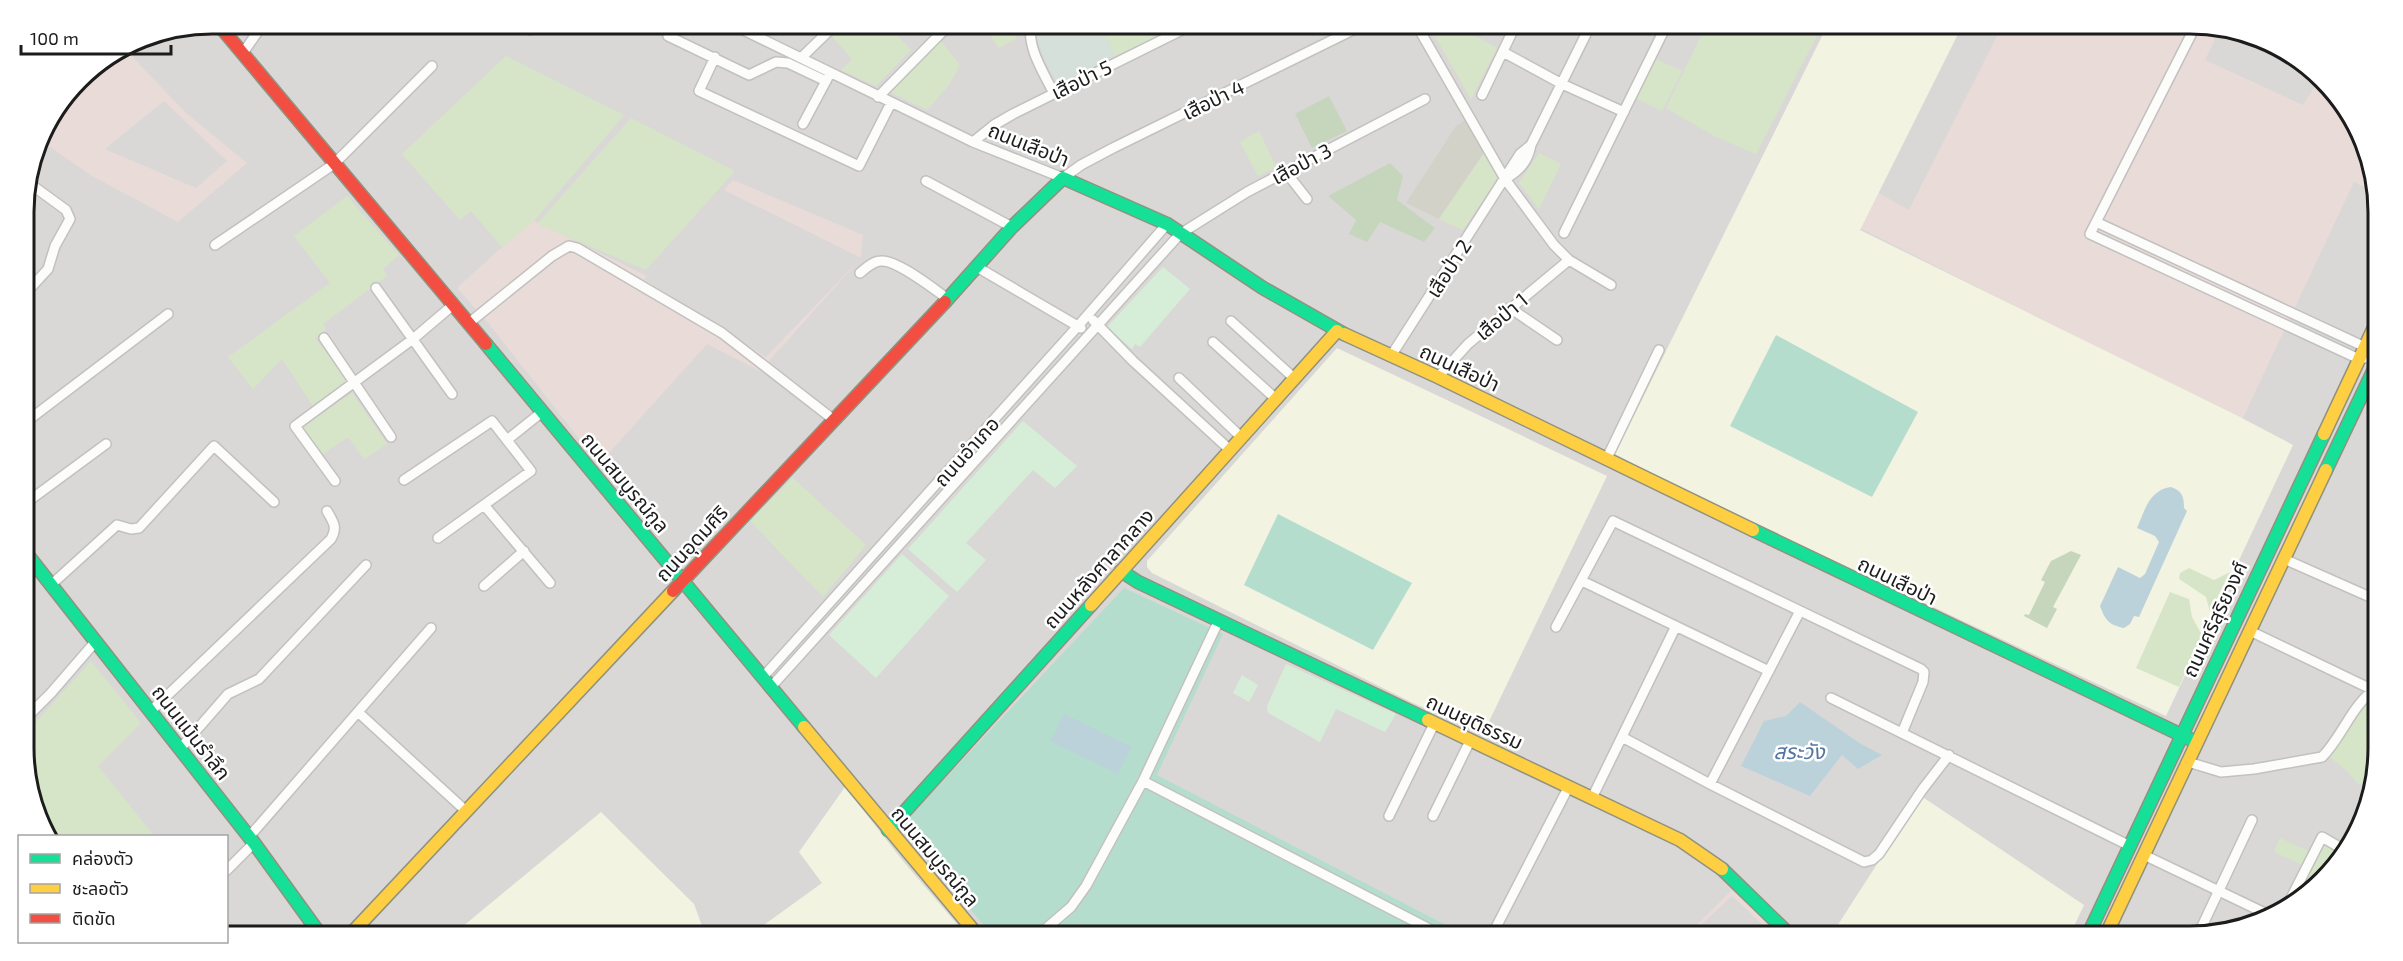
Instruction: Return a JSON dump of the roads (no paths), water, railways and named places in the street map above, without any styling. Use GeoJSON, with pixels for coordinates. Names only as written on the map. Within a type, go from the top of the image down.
{"type":"FeatureCollection","features":[{"type":"Feature","properties":{"kind":"street","name":"เสือป่า 4"},"geometry":{"type":"LineString","coordinates":[[1063,178],[1081,165],[1344,34]]}},
{"type":"Feature","properties":{"kind":"street"},"geometry":{"type":"LineString","coordinates":[[1422,34],[1505,179],[1554,245],[1569,260],[1611,285]]}},
{"type":"Feature","properties":{"kind":"street"},"geometry":{"type":"LineString","coordinates":[[1482,94],[1511,34]]}},
{"type":"Feature","properties":{"kind":"street","name":"เสือป่า 2"},"geometry":{"type":"LineString","coordinates":[[1391,356],[1505,179],[1520,170],[1529,156],[1531,145],[1586,34]]}},
{"type":"Feature","properties":{"kind":"street"},"geometry":{"type":"LineString","coordinates":[[1564,233],[1662,34]]}},
{"type":"Feature","properties":{"kind":"street"},"geometry":{"type":"LineString","coordinates":[[2191,34],[2090,234],[2359,359],[2368,357]]}},
{"type":"Feature","properties":{"kind":"street","name":"ถนนสมบูรณ์กูล"},"geometry":{"type":"LineString","coordinates":[[227,35],[888,830],[971,926]]}},
{"type":"Feature","properties":{"kind":"street"},"geometry":{"type":"LineString","coordinates":[[243,53],[255,35]]}},
{"type":"Feature","properties":{"kind":"street","name":"ถนนเสือป่า"},"geometry":{"type":"LineString","coordinates":[[753,35],[801,58],[828,77],[878,97],[973,142],[1063,178],[1167,224],[1263,288],[1337,331],[1438,377],[1950,626],[2196,742]]}},
{"type":"Feature","properties":{"kind":"street"},"geometry":{"type":"LineString","coordinates":[[801,58],[825,35]]}},
{"type":"Feature","properties":{"kind":"street"},"geometry":{"type":"LineString","coordinates":[[878,97],[940,35]]}},
{"type":"Feature","properties":{"kind":"street"},"geometry":{"type":"LineString","coordinates":[[1030,35],[1035,55],[1053,92]]}},
{"type":"Feature","properties":{"kind":"street","name":"เสือป่า 5"},"geometry":{"type":"LineString","coordinates":[[973,142],[994,125],[1053,92],[1172,35]]}},
{"type":"Feature","properties":{"kind":"street"},"geometry":{"type":"LineString","coordinates":[[668,36],[749,75],[776,62],[788,63],[828,77],[804,124]]}},
{"type":"Feature","properties":{"kind":"street"},"geometry":{"type":"LineString","coordinates":[[1503,52],[1562,84],[1624,112]]}},
{"type":"Feature","properties":{"kind":"street"},"geometry":{"type":"LineString","coordinates":[[715,57],[699,91],[859,166],[891,103]]}},
{"type":"Feature","properties":{"kind":"street"},"geometry":{"type":"LineString","coordinates":[[215,245],[334,164],[432,66]]}},
{"type":"Feature","properties":{"kind":"street","name":"เสือป่า 3"},"geometry":{"type":"LineString","coordinates":[[1180,234],[1246,192],[1425,99]]}},
{"type":"Feature","properties":{"kind":"street"},"geometry":{"type":"LineString","coordinates":[[1285,171],[1306,199]]}},
{"type":"Feature","properties":{"kind":"street","name":"ถนนอุดมศิริ"},"geometry":{"type":"LineString","coordinates":[[358,926],[948,299],[1012,227],[1063,178]]}},
{"type":"Feature","properties":{"kind":"street"},"geometry":{"type":"LineString","coordinates":[[926,181],[1012,227]]}},
{"type":"Feature","properties":{"kind":"street"},"geometry":{"type":"LineString","coordinates":[[35,283],[48,269],[55,246],[70,219],[70,214],[66,210],[37,189]]}},
{"type":"Feature","properties":{"kind":"street"},"geometry":{"type":"LineString","coordinates":[[2096,222],[2368,349]]}},
{"type":"Feature","properties":{"kind":"street","name":"ถนนอำเภอ"},"geometry":{"type":"LineString","coordinates":[[767,682],[1167,224]]}},
{"type":"Feature","properties":{"kind":"street","name":"ถนนอำเภอ"},"geometry":{"type":"LineString","coordinates":[[767,682],[898,545],[1180,234]]}},
{"type":"Feature","properties":{"kind":"street"},"geometry":{"type":"LineString","coordinates":[[469,323],[552,256],[568,246],[577,248],[722,333],[834,420]]}},
{"type":"Feature","properties":{"kind":"street"},"geometry":{"type":"LineString","coordinates":[[860,273],[882,260],[895,264],[948,299]]}},
{"type":"Feature","properties":{"kind":"street","name":"เสือป่า 1"},"geometry":{"type":"LineString","coordinates":[[1438,377],[1468,344],[1569,260]]}},
{"type":"Feature","properties":{"kind":"street"},"geometry":{"type":"LineString","coordinates":[[977,267],[1078,326],[1088,335]]}},
{"type":"Feature","properties":{"kind":"street"},"geometry":{"type":"LineString","coordinates":[[2190,281],[2196,268]]}},
{"type":"Feature","properties":{"kind":"street"},"geometry":{"type":"LineString","coordinates":[[376,288],[452,394]]}},
{"type":"Feature","properties":{"kind":"street"},"geometry":{"type":"LineString","coordinates":[[335,481],[295,426],[413,339],[453,305]]}},
{"type":"Feature","properties":{"kind":"street"},"geometry":{"type":"LineString","coordinates":[[1510,308],[1557,340]]}},
{"type":"Feature","properties":{"kind":"street"},"geometry":{"type":"LineString","coordinates":[[35,415],[168,314]]}},
{"type":"Feature","properties":{"kind":"street"},"geometry":{"type":"LineString","coordinates":[[1087,315],[1133,361],[1230,450]]}},
{"type":"Feature","properties":{"kind":"street"},"geometry":{"type":"LineString","coordinates":[[1231,321],[1294,378]]}},
{"type":"Feature","properties":{"kind":"street","name":"ถนนหลังศาลากลาง"},"geometry":{"type":"LineString","coordinates":[[888,830],[1337,331]]}},
{"type":"Feature","properties":{"kind":"street"},"geometry":{"type":"LineString","coordinates":[[324,338],[391,436]]}},
{"type":"Feature","properties":{"kind":"street","name":"ถนนศรีสุริยวงศ์"},"geometry":{"type":"LineString","coordinates":[[2091,926],[2180,734],[2368,341]]}},
{"type":"Feature","properties":{"kind":"street"},"geometry":{"type":"LineString","coordinates":[[1213,342],[1276,399]]}},
{"type":"Feature","properties":{"kind":"street"},"geometry":{"type":"LineString","coordinates":[[1606,460],[1659,350]]}},
{"type":"Feature","properties":{"kind":"street"},"geometry":{"type":"LineString","coordinates":[[1179,378],[1241,437]]}},
{"type":"Feature","properties":{"kind":"street","name":"ถนนศรีสุริยวงศ์"},"geometry":{"type":"LineString","coordinates":[[2110,926],[2368,382]]}},
{"type":"Feature","properties":{"kind":"street"},"geometry":{"type":"LineString","coordinates":[[507,440],[542,412]]}},
{"type":"Feature","properties":{"kind":"street"},"geometry":{"type":"LineString","coordinates":[[404,480],[492,421],[531,471],[438,538]]}},
{"type":"Feature","properties":{"kind":"street"},"geometry":{"type":"LineString","coordinates":[[34,497],[106,444]]}},
{"type":"Feature","properties":{"kind":"street"},"geometry":{"type":"LineString","coordinates":[[52,584],[117,525],[131,530],[139,528],[214,446],[274,502]]}},
{"type":"Feature","properties":{"kind":"street"},"geometry":{"type":"LineString","coordinates":[[484,505],[550,584]]}},
{"type":"Feature","properties":{"kind":"street"},"geometry":{"type":"LineString","coordinates":[[151,711],[331,539],[335,532],[334,523],[327,511]]}},
{"type":"Feature","properties":{"kind":"street"},"geometry":{"type":"LineString","coordinates":[[1556,627],[1613,521],[1921,669],[1923,682],[1902,733]]}},
{"type":"Feature","properties":{"kind":"street"},"geometry":{"type":"LineString","coordinates":[[484,586],[524,551]]}},
{"type":"Feature","properties":{"kind":"street"},"geometry":{"type":"LineString","coordinates":[[2284,558],[2368,596]]}},
{"type":"Feature","properties":{"kind":"street","name":"ถนนแม้นรำลึก"},"geometry":{"type":"LineString","coordinates":[[34,563],[252,840],[314,926]]}},
{"type":"Feature","properties":{"kind":"street"},"geometry":{"type":"LineString","coordinates":[[180,749],[228,694],[260,679],[366,565]]}},
{"type":"Feature","properties":{"kind":"street","name":"ถนนยุติธรรม"},"geometry":{"type":"LineString","coordinates":[[1121,571],[1138,582],[1680,840],[1722,868],[1781,926]]}},
{"type":"Feature","properties":{"kind":"street"},"geometry":{"type":"LineString","coordinates":[[1582,581],[1769,672]]}},
{"type":"Feature","properties":{"kind":"street"},"geometry":{"type":"LineString","coordinates":[[1710,784],[1800,611]]}},
{"type":"Feature","properties":{"kind":"street"},"geometry":{"type":"LineString","coordinates":[[1049,926],[1071,907],[1086,886],[1143,781],[1219,620]]}},
{"type":"Feature","properties":{"kind":"street"},"geometry":{"type":"LineString","coordinates":[[1592,798],[1676,626]]}},
{"type":"Feature","properties":{"kind":"street"},"geometry":{"type":"LineString","coordinates":[[228,869],[431,628]]}},
{"type":"Feature","properties":{"kind":"street"},"geometry":{"type":"LineString","coordinates":[[2250,631],[2368,684]]}},
{"type":"Feature","properties":{"kind":"street"},"geometry":{"type":"LineString","coordinates":[[34,710],[96,641]]}},
{"type":"Feature","properties":{"kind":"street"},"geometry":{"type":"LineString","coordinates":[[2188,762],[2221,772],[2322,758],[2349,716],[2368,696]]}},
{"type":"Feature","properties":{"kind":"street"},"geometry":{"type":"LineString","coordinates":[[1831,698],[2262,911]]}},
{"type":"Feature","properties":{"kind":"street"},"geometry":{"type":"LineString","coordinates":[[359,713],[467,812]]}},
{"type":"Feature","properties":{"kind":"street"},"geometry":{"type":"LineString","coordinates":[[1389,816],[1434,724]]}},
{"type":"Feature","properties":{"kind":"street"},"geometry":{"type":"LineString","coordinates":[[1622,737],[1864,862],[1872,860],[1879,854],[1922,790],[1949,755]]}},
{"type":"Feature","properties":{"kind":"street"},"geometry":{"type":"LineString","coordinates":[[1433,816],[1470,741]]}},
{"type":"Feature","properties":{"kind":"street"},"geometry":{"type":"LineString","coordinates":[[1143,781],[1424,926]]}},
{"type":"Feature","properties":{"kind":"street"},"geometry":{"type":"LineString","coordinates":[[1497,926],[1568,788]]}},
{"type":"Feature","properties":{"kind":"street"},"geometry":{"type":"LineString","coordinates":[[2202,926],[2252,820]]}},
{"type":"Feature","properties":{"kind":"street"},"geometry":{"type":"LineString","coordinates":[[2293,894],[2322,837],[2339,847]]}},
{"type":"Feature","properties":{"kind":"water"},"geometry":{"type":"Polygon","coordinates":[[[2171,487],[2182,494],[2184,508],[2187,511],[2139,617],[2134,616],[2130,624],[2124,628],[2115,625],[2106,618],[2100,606],[2118,567],[2140,578],[2145,574],[2159,542],[2155,536],[2137,528],[2145,508],[2153,497],[2158,492],[2171,487]]]}},
{"type":"Feature","properties":{"kind":"water","name":"สระวัง"},"geometry":{"type":"Polygon","coordinates":[[[1800,702],[1861,744],[1882,755],[1858,769],[1842,755],[1810,796],[1741,766],[1764,721],[1786,716],[1800,702]]]}},
{"type":"Feature","properties":{"kind":"water"},"geometry":{"type":"Polygon","coordinates":[[[1064,714],[1132,747],[1118,774],[1050,741],[1064,714]]]}}]}
